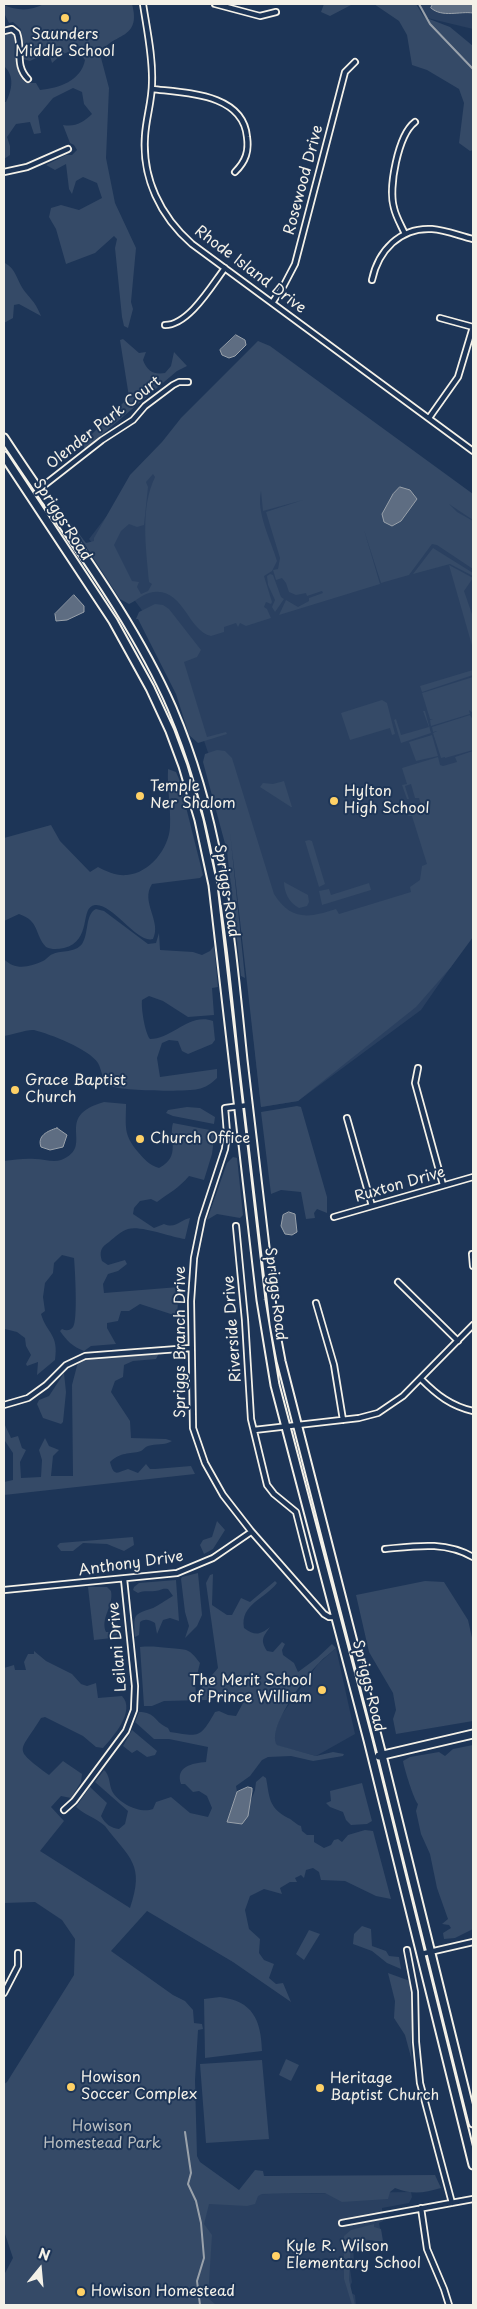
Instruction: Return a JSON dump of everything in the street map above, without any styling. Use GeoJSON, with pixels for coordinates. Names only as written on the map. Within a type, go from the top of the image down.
{"type":"FeatureCollection","features":[{"type":"Feature","properties":{"kind":"main road","name":"Spriggs Road"},"geometry":{"type":"LineString","coordinates":[[4,438],[122,616],[141,648],[172,708],[190,754],[210,820],[222,876],[274,1324],[296,1425],[382,1755],[473,2124]]}},
{"type":"Feature","properties":{"kind":"main road","name":"Spriggs Road"},"geometry":{"type":"LineString","coordinates":[[4,456],[116,625],[146,680],[175,744],[199,820],[213,884],[263,1318],[271,1366],[372,1757],[473,2165]]}},
{"type":"Feature","properties":{"kind":"main road"},"geometry":{"type":"LineString","coordinates":[[372,1757],[473,1734]]}},
{"type":"Feature","properties":{"kind":"street","name":"Rhode Island Drive"},"geometry":{"type":"LineString","coordinates":[[143,4],[152,65],[152,89],[145,149],[148,173],[155,195],[168,218],[184,236],[225,268],[473,451]]}},
{"type":"Feature","properties":{"kind":"street"},"geometry":{"type":"LineString","coordinates":[[215,4],[260,16],[276,12]]}},
{"type":"Feature","properties":{"kind":"street"},"geometry":{"type":"LineString","coordinates":[[4,31],[12,29],[18,33],[19,63],[23,74],[28,79]]}},
{"type":"Feature","properties":{"kind":"street","name":"Rosewood Drive"},"geometry":{"type":"LineString","coordinates":[[272,303],[295,264],[345,72],[355,62]]}},
{"type":"Feature","properties":{"kind":"street"},"geometry":{"type":"LineString","coordinates":[[152,89],[197,94],[220,101],[241,118],[247,130],[247,155],[235,172]]}},
{"type":"Feature","properties":{"kind":"street"},"geometry":{"type":"LineString","coordinates":[[405,234],[394,208],[392,188],[404,135],[415,122]]}},
{"type":"Feature","properties":{"kind":"street"},"geometry":{"type":"LineString","coordinates":[[4,172],[27,167],[68,149]]}},
{"type":"Feature","properties":{"kind":"street"},"geometry":{"type":"LineString","coordinates":[[372,280],[376,266],[384,252],[396,239],[405,234],[432,229],[473,239]]}},
{"type":"Feature","properties":{"kind":"street"},"geometry":{"type":"LineString","coordinates":[[166,325],[176,323],[193,309],[225,268]]}},
{"type":"Feature","properties":{"kind":"street"},"geometry":{"type":"LineString","coordinates":[[429,418],[458,377],[473,327],[440,318]]}},
{"type":"Feature","properties":{"kind":"street","name":"Olender Park Court"},"geometry":{"type":"LineString","coordinates":[[38,490],[102,440],[133,420],[145,406],[172,385],[179,382],[188,382]]}},
{"type":"Feature","properties":{"kind":"street"},"geometry":{"type":"LineString","coordinates":[[418,1068],[415,1083],[443,1186]]}},
{"type":"Feature","properties":{"kind":"street"},"geometry":{"type":"LineString","coordinates":[[239,1106],[249,1105]]}},
{"type":"Feature","properties":{"kind":"street","name":"Spriggs Branch Drive"},"geometry":{"type":"LineString","coordinates":[[239,1106],[225,1108],[227,1133],[225,1149],[202,1219],[194,1258],[191,1301],[192,1414],[200,1454],[223,1495],[307,1596],[324,1614],[329,1617],[336,1617]]}},
{"type":"Feature","properties":{"kind":"street"},"geometry":{"type":"LineString","coordinates":[[347,1118],[372,1206]]}},
{"type":"Feature","properties":{"kind":"street","name":"Ruxton Drive"},"geometry":{"type":"LineString","coordinates":[[334,1217],[473,1177]]}},
{"type":"Feature","properties":{"kind":"street","name":"Riverside Drive"},"geometry":{"type":"LineString","coordinates":[[236,1226],[246,1320],[250,1416],[267,1485],[274,1494],[296,1512],[310,1567]]}},
{"type":"Feature","properties":{"kind":"street"},"geometry":{"type":"LineString","coordinates":[[472,1254],[473,1266]]}},
{"type":"Feature","properties":{"kind":"street"},"geometry":{"type":"LineString","coordinates":[[398,1282],[458,1341]]}},
{"type":"Feature","properties":{"kind":"street"},"geometry":{"type":"LineString","coordinates":[[316,1303],[334,1365],[342,1420]]}},
{"type":"Feature","properties":{"kind":"street"},"geometry":{"type":"LineString","coordinates":[[254,1430],[367,1417],[387,1409],[422,1378],[473,1325]]}},
{"type":"Feature","properties":{"kind":"street"},"geometry":{"type":"LineString","coordinates":[[4,1405],[28,1398],[46,1385],[66,1365],[85,1356],[192,1348]]}},
{"type":"Feature","properties":{"kind":"street"},"geometry":{"type":"LineString","coordinates":[[422,1378],[445,1400],[473,1411]]}},
{"type":"Feature","properties":{"kind":"street","name":"Anthony Drive"},"geometry":{"type":"LineString","coordinates":[[4,1590],[167,1575],[190,1569],[213,1558],[252,1532]]}},
{"type":"Feature","properties":{"kind":"street"},"geometry":{"type":"LineString","coordinates":[[385,1550],[433,1545],[454,1548],[473,1557]]}},
{"type":"Feature","properties":{"kind":"street","name":"Leilani Drive"},"geometry":{"type":"LineString","coordinates":[[64,1810],[74,1801],[126,1731],[134,1710],[136,1686],[124,1579]]}},
{"type":"Feature","properties":{"kind":"street"},"geometry":{"type":"LineString","coordinates":[[421,1954],[473,1942]]}},
{"type":"Feature","properties":{"kind":"street"},"geometry":{"type":"LineString","coordinates":[[407,1950],[415,1992],[416,2042],[420,2083],[452,2203]]}},
{"type":"Feature","properties":{"kind":"street"},"geometry":{"type":"LineString","coordinates":[[4,1993],[18,1966],[18,1953]]}},
{"type":"Feature","properties":{"kind":"street"},"geometry":{"type":"LineString","coordinates":[[342,2223],[473,2199]]}},
{"type":"Feature","properties":{"kind":"street"},"geometry":{"type":"LineString","coordinates":[[421,2208],[427,2249],[444,2288],[449,2305]]}},
{"type":"Feature","properties":{"kind":"shaded area"},"geometry":{"type":"Polygon","coordinates":[[[421,4],[473,4],[473,29],[423,17],[421,4]]]}},
{"type":"Feature","properties":{"kind":"shaded area"},"geometry":{"type":"Polygon","coordinates":[[[433,4],[473,4],[473,13],[440,13],[431,8],[433,4]]]}},
{"type":"Feature","properties":{"kind":"shaded area"},"geometry":{"type":"Polygon","coordinates":[[[236,335],[245,340],[246,345],[235,356],[229,358],[222,355],[220,350],[236,335]]]}},
{"type":"Feature","properties":{"kind":"shaded area","name":"Hylton High School"},"geometry":{"type":"Polygon","coordinates":[[[258,341],[473,502],[473,935],[421,1010],[298,1101],[261,1107],[235,868],[217,779],[200,729],[147,617],[89,539],[148,462],[258,341]]]}},
{"type":"Feature","properties":{"kind":"shaded area"},"geometry":{"type":"Polygon","coordinates":[[[400,487],[410,490],[417,499],[401,521],[392,526],[384,522],[382,514],[393,494],[400,487]]]}},
{"type":"Feature","properties":{"kind":"shaded area"},"geometry":{"type":"Polygon","coordinates":[[[74,595],[84,606],[84,612],[67,620],[56,621],[55,614],[74,595]]]}},
{"type":"Feature","properties":{"kind":"shaded area"},"geometry":{"type":"Polygon","coordinates":[[[57,1128],[67,1135],[63,1147],[50,1150],[41,1147],[40,1140],[46,1132],[57,1128]]]}},
{"type":"Feature","properties":{"kind":"shaded area"},"geometry":{"type":"Polygon","coordinates":[[[289,1212],[295,1214],[297,1232],[292,1235],[285,1234],[281,1226],[283,1215],[289,1212]]]}},
{"type":"Feature","properties":{"kind":"shaded area","name":"The Merit School of Prince William"},"geometry":{"type":"Polygon","coordinates":[[[336,1648],[355,1734],[316,1756],[271,1744],[280,1717],[318,1664],[336,1648]]]}},
{"type":"Feature","properties":{"kind":"shaded area"},"geometry":{"type":"Polygon","coordinates":[[[248,1787],[252,1788],[252,1791],[248,1816],[242,1824],[227,1822],[237,1792],[248,1787]]]}},
{"type":"Feature","properties":{"kind":"shaded area","name":"Kyle R. Wilson Elementary School"},"geometry":{"type":"Polygon","coordinates":[[[411,2192],[412,2197],[409,2203],[382,2208],[383,2221],[379,2223],[382,2239],[355,2242],[353,2244],[354,2265],[350,2269],[352,2282],[350,2287],[351,2293],[355,2295],[356,2305],[199,2305],[197,2195],[411,2192]]]}},
{"type":"Feature","properties":{"kind":"green space"},"geometry":{"type":"Polygon","coordinates":[[[44,4],[132,4],[133,24],[124,35],[111,42],[100,54],[109,88],[106,158],[115,203],[136,248],[131,302],[133,309],[128,328],[124,326],[122,317],[115,248],[117,239],[114,236],[95,253],[66,264],[56,229],[49,217],[51,208],[61,205],[79,210],[102,198],[97,183],[83,177],[76,181],[72,194],[69,189],[66,164],[55,170],[46,165],[66,155],[72,155],[77,150],[70,143],[63,125],[79,124],[92,114],[84,104],[82,92],[73,88],[53,98],[38,116],[41,133],[34,134],[30,122],[16,124],[7,137],[10,155],[4,159],[4,102],[6,102],[11,88],[11,79],[4,66],[4,34],[10,32],[14,36],[17,67],[22,78],[26,83],[36,83],[40,90],[62,85],[74,78],[83,67],[85,60],[73,50],[61,55],[52,63],[50,56],[46,53],[30,61],[23,59],[21,29],[13,22],[9,23],[4,13],[4,5],[24,9],[44,4]]]}},
{"type":"Feature","properties":{"kind":"green space"},"geometry":{"type":"Polygon","coordinates":[[[324,4],[374,4],[351,5],[330,16],[321,12],[324,4]]]}},
{"type":"Feature","properties":{"kind":"green space"},"geometry":{"type":"Polygon","coordinates":[[[374,4],[416,4],[424,17],[450,27],[473,46],[473,150],[470,151],[459,143],[464,103],[459,89],[427,70],[412,65],[407,35],[399,21],[374,4]]]}},
{"type":"Feature","properties":{"kind":"green space"},"geometry":{"type":"Polygon","coordinates":[[[4,255],[5,263],[14,271],[23,289],[35,304],[41,316],[19,304],[14,305],[13,318],[4,323],[4,255]]]}},
{"type":"Feature","properties":{"kind":"green space"},"geometry":{"type":"Polygon","coordinates":[[[123,339],[139,353],[146,352],[143,360],[154,373],[165,373],[171,366],[174,352],[187,366],[177,371],[85,449],[82,444],[129,397],[120,340],[123,339]]]}},
{"type":"Feature","properties":{"kind":"green space"},"geometry":{"type":"Polygon","coordinates":[[[258,341],[270,346],[473,494],[473,520],[449,504],[457,512],[473,521],[473,569],[437,545],[432,544],[409,575],[381,583],[364,530],[380,584],[279,615],[286,600],[298,607],[309,601],[309,598],[323,593],[322,591],[307,596],[306,593],[296,595],[289,592],[282,578],[276,580],[273,570],[278,569],[280,558],[266,512],[303,500],[263,511],[261,491],[262,517],[277,561],[272,571],[264,576],[272,602],[271,604],[266,602],[264,607],[271,618],[246,626],[240,623],[238,627],[236,623],[224,627],[224,632],[211,636],[196,626],[184,609],[170,595],[160,592],[149,593],[129,604],[120,599],[70,522],[86,543],[94,541],[130,475],[162,442],[181,418],[258,341]],[[153,474],[146,482],[148,487],[144,525],[137,527],[129,524],[121,531],[114,545],[132,581],[139,582],[137,587],[141,594],[148,591],[152,584],[149,582],[145,528],[147,502],[155,477],[153,474]]]}},
{"type":"Feature","properties":{"kind":"green space"},"geometry":{"type":"Polygon","coordinates":[[[433,548],[473,573],[473,576],[450,564],[413,574],[433,548]]]}},
{"type":"Feature","properties":{"kind":"green space"},"geometry":{"type":"Polygon","coordinates":[[[449,565],[473,578],[464,591],[473,617],[473,649],[449,565]]]}},
{"type":"Feature","properties":{"kind":"green space"},"geometry":{"type":"Polygon","coordinates":[[[273,575],[281,597],[284,599],[275,612],[272,607],[275,600],[268,585],[267,576],[273,575]]]}},
{"type":"Feature","properties":{"kind":"green space"},"geometry":{"type":"Polygon","coordinates":[[[155,604],[163,605],[169,609],[201,650],[197,657],[184,662],[207,737],[226,732],[227,734],[198,743],[189,735],[176,694],[138,619],[136,619],[139,612],[155,604]]]}},
{"type":"Feature","properties":{"kind":"green space"},"geometry":{"type":"Polygon","coordinates":[[[473,670],[473,675],[422,692],[420,686],[473,670]]]}},
{"type":"Feature","properties":{"kind":"green space"},"geometry":{"type":"Polygon","coordinates":[[[473,677],[473,713],[469,710],[470,714],[431,726],[430,720],[433,719],[430,719],[422,693],[473,677]]]}},
{"type":"Feature","properties":{"kind":"green space"},"geometry":{"type":"Polygon","coordinates":[[[382,700],[387,703],[395,734],[392,735],[390,728],[350,740],[341,713],[382,700]]]}},
{"type":"Feature","properties":{"kind":"green space"},"geometry":{"type":"Polygon","coordinates":[[[423,711],[425,711],[431,733],[401,743],[394,720],[396,719],[401,735],[429,727],[423,711]]]}},
{"type":"Feature","properties":{"kind":"green space"},"geometry":{"type":"Polygon","coordinates":[[[470,715],[473,720],[473,750],[441,758],[433,733],[437,731],[433,732],[432,727],[470,715]]]}},
{"type":"Feature","properties":{"kind":"green space"},"geometry":{"type":"Polygon","coordinates":[[[432,735],[438,756],[416,761],[409,742],[432,735]]]}},
{"type":"Feature","properties":{"kind":"green space"},"geometry":{"type":"Polygon","coordinates":[[[217,750],[225,751],[232,758],[274,894],[287,909],[301,915],[317,914],[336,909],[339,914],[411,892],[410,887],[420,880],[422,866],[427,864],[412,816],[407,816],[418,811],[417,806],[421,805],[419,798],[415,798],[411,784],[405,786],[409,799],[407,799],[402,785],[407,784],[402,768],[438,757],[440,765],[443,766],[457,762],[455,757],[473,751],[473,937],[451,967],[416,1007],[298,1101],[261,1107],[230,832],[245,978],[241,976],[227,851],[203,762],[205,754],[217,750]]]}},
{"type":"Feature","properties":{"kind":"green space"},"geometry":{"type":"Polygon","coordinates":[[[168,769],[176,772],[179,779],[203,875],[200,878],[152,884],[148,898],[155,925],[153,939],[140,936],[109,910],[95,905],[90,907],[87,912],[79,939],[64,948],[53,949],[46,947],[34,924],[26,917],[19,914],[4,921],[4,838],[51,825],[60,841],[90,872],[98,867],[119,875],[127,875],[143,870],[157,858],[169,835],[168,769]]]}},
{"type":"Feature","properties":{"kind":"green space"},"geometry":{"type":"Polygon","coordinates":[[[284,781],[292,807],[260,787],[263,783],[273,784],[284,781]]]}},
{"type":"Feature","properties":{"kind":"green space"},"geometry":{"type":"Polygon","coordinates":[[[305,841],[312,841],[325,884],[319,887],[305,841]]]}},
{"type":"Feature","properties":{"kind":"green space"},"geometry":{"type":"Polygon","coordinates":[[[284,882],[308,895],[309,902],[307,906],[299,908],[292,903],[286,893],[284,882]]]}},
{"type":"Feature","properties":{"kind":"green space"},"geometry":{"type":"Polygon","coordinates":[[[369,883],[371,890],[322,905],[319,891],[329,889],[331,895],[369,883]]]}},
{"type":"Feature","properties":{"kind":"green space"},"geometry":{"type":"Polygon","coordinates":[[[96,909],[104,911],[148,944],[156,943],[159,933],[160,950],[193,952],[202,955],[210,951],[214,946],[218,987],[212,988],[214,1015],[188,1017],[163,1001],[149,996],[142,1000],[146,1032],[150,1039],[166,1035],[197,1020],[213,1021],[215,1040],[212,1044],[188,1054],[182,1051],[178,1041],[169,1040],[162,1043],[157,1058],[160,1077],[217,1069],[217,1078],[208,1085],[198,1089],[181,1090],[116,1088],[105,1082],[98,1063],[93,1058],[69,1043],[34,1030],[4,1036],[4,959],[8,963],[23,967],[43,961],[57,953],[76,949],[84,940],[90,915],[96,909]]]}},
{"type":"Feature","properties":{"kind":"green space"},"geometry":{"type":"Polygon","coordinates":[[[104,1102],[126,1104],[126,1130],[133,1146],[152,1165],[159,1168],[166,1163],[172,1153],[173,1123],[215,1131],[212,1154],[204,1180],[189,1176],[178,1187],[157,1202],[151,1199],[140,1201],[134,1208],[133,1214],[154,1228],[164,1224],[175,1225],[190,1218],[185,1239],[133,1228],[120,1233],[102,1248],[101,1252],[102,1261],[108,1265],[125,1260],[127,1264],[118,1271],[108,1274],[103,1284],[104,1293],[179,1287],[177,1316],[140,1304],[129,1311],[121,1311],[118,1321],[107,1323],[107,1328],[116,1344],[91,1346],[84,1351],[76,1347],[60,1331],[62,1329],[69,1330],[73,1327],[76,1305],[74,1258],[62,1255],[54,1263],[53,1273],[45,1283],[43,1297],[45,1311],[41,1314],[54,1339],[55,1360],[37,1375],[38,1362],[27,1366],[26,1364],[31,1355],[26,1346],[25,1338],[17,1332],[5,1329],[4,1326],[4,1161],[27,1159],[61,1160],[71,1154],[75,1147],[77,1123],[80,1115],[88,1108],[104,1102]]]}},
{"type":"Feature","properties":{"kind":"green space"},"geometry":{"type":"Polygon","coordinates":[[[187,1107],[200,1108],[215,1117],[214,1124],[166,1113],[168,1110],[187,1107]]]}},
{"type":"Feature","properties":{"kind":"green space"},"geometry":{"type":"Polygon","coordinates":[[[301,1107],[327,1197],[327,1213],[317,1209],[314,1213],[315,1218],[306,1219],[301,1192],[281,1190],[271,1194],[261,1112],[301,1107]]]}},
{"type":"Feature","properties":{"kind":"green space"},"geometry":{"type":"Polygon","coordinates":[[[233,1157],[237,1158],[243,1215],[240,1218],[217,1214],[207,1220],[227,1163],[233,1157]]]}},
{"type":"Feature","properties":{"kind":"green space"},"geometry":{"type":"Polygon","coordinates":[[[159,1353],[156,1359],[133,1361],[124,1365],[123,1377],[115,1381],[111,1392],[130,1421],[131,1438],[166,1439],[172,1441],[147,1446],[141,1451],[122,1455],[110,1462],[113,1470],[117,1473],[128,1469],[138,1473],[146,1464],[150,1469],[191,1466],[195,1474],[4,1495],[4,1482],[13,1480],[13,1453],[5,1441],[4,1423],[11,1438],[18,1436],[22,1448],[26,1450],[20,1462],[21,1478],[41,1477],[42,1460],[39,1450],[45,1438],[49,1446],[59,1450],[53,1456],[51,1476],[73,1476],[72,1385],[78,1362],[93,1358],[159,1353]]]}},
{"type":"Feature","properties":{"kind":"green space"},"geometry":{"type":"Polygon","coordinates":[[[64,1373],[66,1392],[63,1422],[61,1424],[43,1418],[37,1404],[39,1400],[49,1396],[64,1373]]]}},
{"type":"Feature","properties":{"kind":"green space"},"geometry":{"type":"Polygon","coordinates":[[[217,1521],[225,1530],[213,1549],[204,1554],[200,1545],[203,1540],[212,1537],[217,1521]]]}},
{"type":"Feature","properties":{"kind":"green space"},"geometry":{"type":"Polygon","coordinates":[[[133,1537],[134,1545],[124,1551],[107,1544],[83,1543],[73,1551],[61,1551],[57,1546],[60,1543],[133,1537]]]}},
{"type":"Feature","properties":{"kind":"green space"},"geometry":{"type":"Polygon","coordinates":[[[198,1573],[202,1615],[197,1626],[185,1638],[189,1626],[185,1612],[181,1579],[182,1577],[198,1573]]]}},
{"type":"Feature","properties":{"kind":"green space","name":"Howison Homestead Park"},"geometry":{"type":"Polygon","coordinates":[[[213,1574],[212,1605],[227,1615],[232,1615],[241,1598],[250,1602],[275,1581],[277,1583],[250,1607],[244,1620],[244,1628],[257,1634],[270,1627],[263,1639],[267,1651],[273,1652],[282,1642],[285,1644],[282,1650],[283,1655],[294,1663],[298,1672],[332,1644],[336,1648],[313,1669],[297,1690],[282,1715],[275,1737],[277,1745],[316,1756],[333,1752],[344,1754],[343,1756],[313,1761],[291,1756],[268,1757],[262,1760],[250,1776],[236,1786],[237,1792],[227,1822],[242,1824],[255,1790],[256,1782],[263,1776],[266,1778],[269,1797],[273,1806],[281,1814],[301,1826],[302,1831],[307,1835],[314,1835],[314,1842],[324,1848],[331,1845],[334,1840],[338,1839],[342,1842],[348,1835],[365,1830],[373,1831],[391,1899],[376,1896],[345,1881],[321,1880],[319,1872],[313,1868],[306,1870],[304,1878],[301,1875],[295,1878],[297,1882],[290,1882],[280,1888],[282,1894],[264,1889],[250,1896],[245,1910],[249,1929],[260,1939],[259,1953],[264,1960],[274,1964],[269,1978],[276,1984],[283,1983],[291,2002],[233,1962],[147,1911],[111,1951],[173,1995],[185,2001],[193,2010],[194,2023],[202,2024],[203,2029],[198,2030],[195,2080],[197,2156],[200,2162],[239,2190],[255,2170],[263,2171],[264,2176],[435,2175],[441,2188],[429,2191],[407,2192],[395,2188],[390,2192],[388,2199],[342,2202],[325,2193],[262,2194],[258,2196],[255,2204],[247,2206],[209,2204],[204,2224],[212,2235],[208,2298],[216,2305],[4,2305],[4,2275],[13,2258],[4,2231],[4,2084],[74,1975],[75,1939],[62,1920],[35,1902],[4,1903],[4,1668],[14,1665],[15,1670],[26,1670],[24,1662],[28,1654],[34,1654],[34,1651],[46,1661],[72,1674],[81,1684],[87,1686],[96,1683],[98,1698],[122,1696],[126,1702],[125,1716],[122,1724],[103,1748],[96,1747],[83,1736],[45,1717],[41,1718],[24,1744],[23,1750],[29,1759],[49,1775],[63,1761],[82,1774],[81,1782],[71,1798],[61,1796],[51,1807],[64,1821],[40,1851],[130,1908],[136,1881],[135,1871],[128,1855],[105,1826],[76,1807],[90,1787],[107,1803],[101,1816],[106,1823],[111,1827],[119,1829],[125,1824],[128,1811],[95,1782],[104,1770],[115,1796],[131,1807],[143,1810],[153,1809],[156,1802],[171,1797],[190,1813],[208,1817],[212,1808],[207,1796],[199,1791],[193,1792],[185,1784],[181,1784],[180,1774],[190,1765],[206,1762],[208,1747],[169,1739],[154,1739],[135,1722],[139,1712],[145,1712],[152,1715],[163,1726],[168,1728],[170,1732],[193,1735],[198,1734],[206,1727],[215,1712],[219,1711],[236,1716],[243,1703],[236,1694],[221,1694],[207,1700],[164,1701],[152,1706],[144,1706],[140,1647],[184,1649],[193,1654],[200,1663],[195,1683],[196,1694],[218,1668],[206,1583],[210,1575],[213,1574]]]}},
{"type":"Feature","properties":{"kind":"green space"},"geometry":{"type":"Polygon","coordinates":[[[176,1580],[179,1621],[170,1618],[163,1620],[157,1634],[155,1623],[144,1620],[140,1622],[139,1635],[135,1637],[136,1616],[141,1612],[154,1608],[173,1596],[168,1589],[138,1593],[133,1590],[134,1587],[139,1583],[176,1580]]]}},
{"type":"Feature","properties":{"kind":"green space"},"geometry":{"type":"Polygon","coordinates":[[[425,1581],[444,1582],[468,1620],[473,1642],[473,1721],[396,1734],[393,1719],[396,1710],[393,1693],[369,1652],[356,1595],[425,1581]]]}},
{"type":"Feature","properties":{"kind":"green space"},"geometry":{"type":"Polygon","coordinates":[[[88,1587],[107,1587],[111,1591],[111,1602],[105,1627],[106,1632],[117,1632],[117,1635],[112,1638],[94,1640],[88,1587]]]}},
{"type":"Feature","properties":{"kind":"green space"},"geometry":{"type":"Polygon","coordinates":[[[132,1730],[157,1751],[155,1755],[147,1757],[137,1750],[132,1753],[123,1746],[132,1730]]]}},
{"type":"Feature","properties":{"kind":"green space"},"geometry":{"type":"Polygon","coordinates":[[[473,1745],[473,1929],[455,1938],[444,1939],[443,1933],[451,1928],[449,1925],[442,1924],[448,1919],[437,1888],[430,1854],[421,1834],[416,1811],[418,1804],[403,1761],[410,1757],[439,1752],[445,1756],[453,1749],[473,1745]]]}},
{"type":"Feature","properties":{"kind":"green space"},"geometry":{"type":"Polygon","coordinates":[[[362,1783],[372,1821],[367,1824],[351,1825],[346,1820],[343,1812],[330,1807],[326,1803],[331,1801],[330,1791],[362,1783]]]}},
{"type":"Feature","properties":{"kind":"green space"},"geometry":{"type":"Polygon","coordinates":[[[362,1926],[371,1929],[372,1946],[386,1951],[389,1956],[399,1957],[401,1969],[387,1963],[372,1951],[353,1944],[354,1934],[362,1926]]]}},
{"type":"Feature","properties":{"kind":"green space"},"geometry":{"type":"Polygon","coordinates":[[[309,1930],[320,1934],[304,1960],[296,1954],[309,1930]]]}},
{"type":"Feature","properties":{"kind":"green space"},"geometry":{"type":"Polygon","coordinates":[[[388,1973],[410,1981],[413,2000],[412,2061],[405,2035],[394,2018],[395,2001],[388,1973]]]}},
{"type":"Feature","properties":{"kind":"green space"},"geometry":{"type":"Polygon","coordinates":[[[220,1997],[240,2003],[253,2014],[260,2030],[262,2051],[205,2058],[204,1999],[220,1997]]]}},
{"type":"Feature","properties":{"kind":"green space"},"geometry":{"type":"Polygon","coordinates":[[[286,2059],[299,2065],[291,2081],[279,2075],[286,2059]]]}},
{"type":"Feature","properties":{"kind":"green space"},"geometry":{"type":"Polygon","coordinates":[[[262,2060],[269,2139],[206,2143],[200,2064],[262,2060]]]}},
{"type":"Feature","properties":{"kind":"green space"},"geometry":{"type":"Polygon","coordinates":[[[374,2224],[374,2227],[381,2229],[383,2241],[351,2239],[349,2280],[355,2305],[352,2305],[344,2279],[344,2236],[351,2230],[374,2224]]]}},
{"type":"Feature","properties":{"kind":"waterway"},"geometry":{"type":"LineString","coordinates":[[419,4],[430,24],[473,69]]}},
{"type":"Feature","properties":{"kind":"waterway"},"geometry":{"type":"LineString","coordinates":[[185,2132],[191,2173],[188,2184],[196,2201],[201,2223],[204,2258],[197,2281],[200,2305]]}},
{"type":"Feature","properties":{"kind":"place","name":"Saunders Middle School"},"geometry":{"type":"Point","coordinates":[65,18]}},
{"type":"Feature","properties":{"kind":"place","name":"Temple Ner Shalom"},"geometry":{"type":"Point","coordinates":[140,796]}},
{"type":"Feature","properties":{"kind":"place","name":"Hylton High School"},"geometry":{"type":"Point","coordinates":[334,801]}},
{"type":"Feature","properties":{"kind":"place","name":"Grace Baptist Church"},"geometry":{"type":"Point","coordinates":[15,1090]}},
{"type":"Feature","properties":{"kind":"place","name":"Church Office"},"geometry":{"type":"Point","coordinates":[140,1139]}},
{"type":"Feature","properties":{"kind":"place","name":"The Merit School of Prince William"},"geometry":{"type":"Point","coordinates":[322,1690]}},
{"type":"Feature","properties":{"kind":"place","name":"Howison Soccer Complex"},"geometry":{"type":"Point","coordinates":[71,2087]}},
{"type":"Feature","properties":{"kind":"place","name":"Heritage Baptist Church"},"geometry":{"type":"Point","coordinates":[320,2088]}},
{"type":"Feature","properties":{"kind":"place","name":"Kyle R. Wilson Elementary School"},"geometry":{"type":"Point","coordinates":[276,2256]}},
{"type":"Feature","properties":{"kind":"place","name":"Howison Homestead"},"geometry":{"type":"Point","coordinates":[81,2292]}}]}
